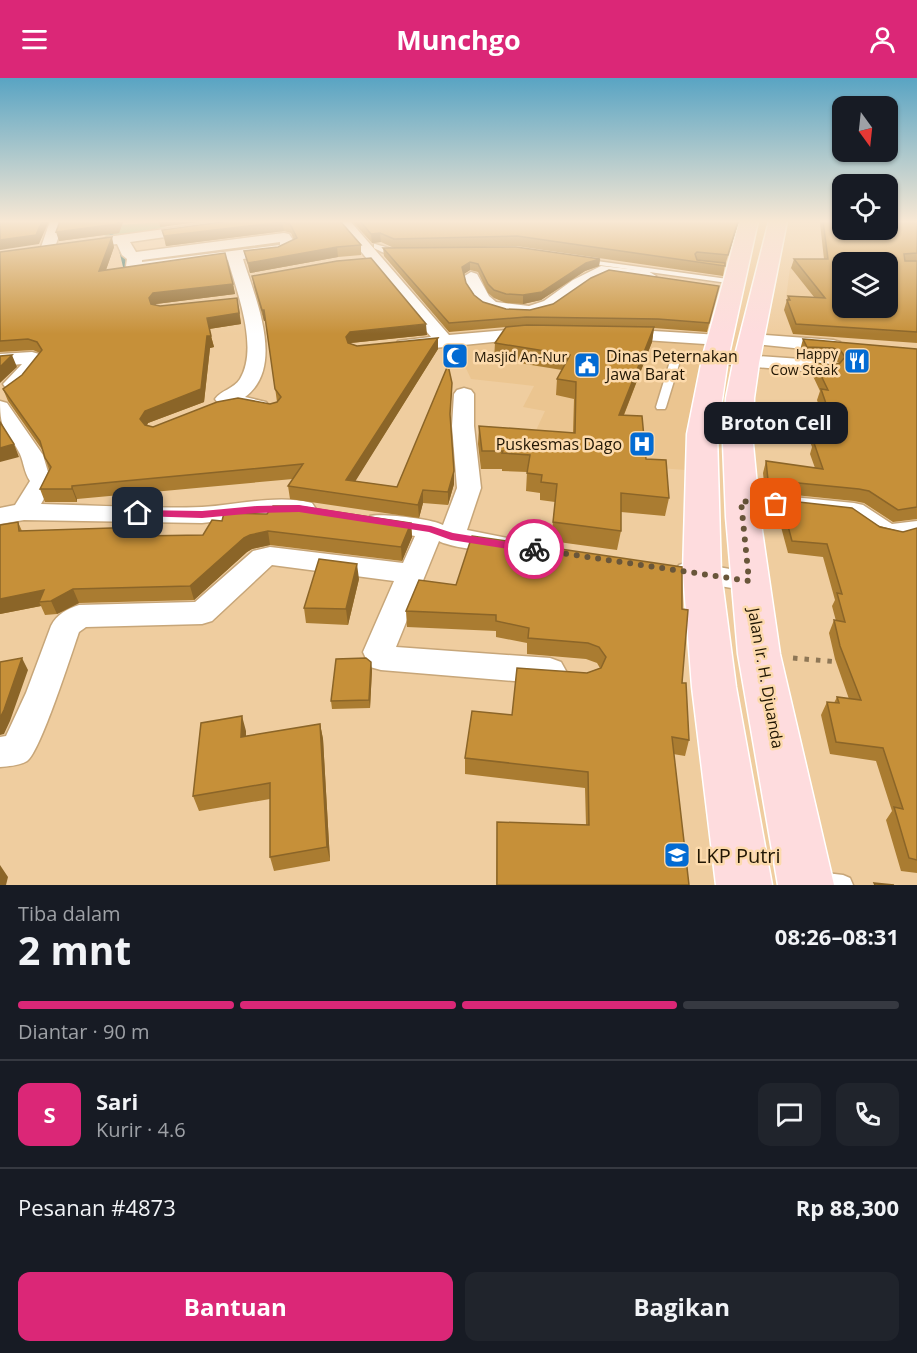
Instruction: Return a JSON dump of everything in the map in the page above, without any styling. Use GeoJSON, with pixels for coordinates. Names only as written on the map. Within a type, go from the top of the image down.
{"type":"FeatureCollection","features":[{"type":"Feature","properties":{"kind":"main road","name":"Jalan Ir. H. Djuanda"},"geometry":{"type":"LineString","coordinates":[[745,259],[733,278],[733,350],[740,398],[738,444],[741,501],[759,654],[806,883]]}},
{"type":"Feature","properties":{"kind":"main road","name":"Jalan Ir. H. Djuanda"},"geometry":{"type":"LineString","coordinates":[[744,885],[714,687],[685,571],[702,434],[733,350],[758,259]]}},
{"type":"Feature","properties":{"kind":"street"},"geometry":{"type":"LineString","coordinates":[[134,259],[134,266],[143,267],[206,259]]}},
{"type":"Feature","properties":{"kind":"street"},"geometry":{"type":"LineString","coordinates":[[235,259],[252,319],[256,364],[247,384],[216,405],[271,408]]}},
{"type":"Feature","properties":{"kind":"street"},"geometry":{"type":"LineString","coordinates":[[357,262],[365,259]]}},
{"type":"Feature","properties":{"kind":"street"},"geometry":{"type":"LineString","coordinates":[[381,259],[444,341]]}},
{"type":"Feature","properties":{"kind":"street"},"geometry":{"type":"LineString","coordinates":[[471,277],[482,299],[491,306],[516,311],[540,309],[550,305],[579,283],[602,271],[733,278]]}},
{"type":"Feature","properties":{"kind":"street"},"geometry":{"type":"LineString","coordinates":[[225,302],[262,278]]}},
{"type":"Feature","properties":{"kind":"street"},"geometry":{"type":"LineString","coordinates":[[390,346],[512,333],[550,333]]}},
{"type":"Feature","properties":{"kind":"street"},"geometry":{"type":"LineString","coordinates":[[597,334],[656,335],[829,367]]}},
{"type":"Feature","properties":{"kind":"street"},"geometry":{"type":"LineString","coordinates":[[733,350],[848,347]]}},
{"type":"Feature","properties":{"kind":"street"},"geometry":{"type":"LineString","coordinates":[[0,360],[32,358],[34,363],[0,394]]}},
{"type":"Feature","properties":{"kind":"street"},"geometry":{"type":"LineString","coordinates":[[464,394],[463,426],[469,488],[441,533],[411,574],[378,652],[381,658],[574,673]]}},
{"type":"Feature","properties":{"kind":"street"},"geometry":{"type":"LineString","coordinates":[[0,407],[32,455],[36,472],[42,482],[12,514]]}},
{"type":"Feature","properties":{"kind":"street"},"geometry":{"type":"LineString","coordinates":[[741,501],[854,510],[885,531],[898,533],[917,529]]}},
{"type":"Feature","properties":{"kind":"street"},"geometry":{"type":"LineString","coordinates":[[12,514],[202,515],[257,509],[299,509],[532,549]]}},
{"type":"Feature","properties":{"kind":"street"},"geometry":{"type":"LineString","coordinates":[[0,752],[15,750],[19,746],[42,693],[66,626],[79,616],[202,613],[263,558],[270,556],[411,574]]}},
{"type":"Feature","properties":{"kind":"street"},"geometry":{"type":"LineString","coordinates":[[685,571],[749,581]]}},
{"type":"Feature","properties":{"kind":"lane"},"geometry":{"type":"LineString","coordinates":[[575,259],[733,278]]}},
{"type":"Feature","properties":{"kind":"lane"},"geometry":{"type":"LineString","coordinates":[[661,407],[676,358],[733,350]]}},
{"type":"Feature","properties":{"kind":"lane"},"geometry":{"type":"LineString","coordinates":[[806,883],[843,885]]}},
{"type":"Feature","properties":{"kind":"path"},"geometry":{"type":"LineString","coordinates":[[759,654],[849,663]]}},
{"type":"Feature","properties":{"kind":"shaded area"},"geometry":{"type":"Polygon","coordinates":[[[790,268],[832,269],[832,300],[786,298],[790,268]]]}},
{"type":"Feature","properties":{"kind":"shaded area"},"geometry":{"type":"Polygon","coordinates":[[[502,337],[708,341],[686,470],[592,463],[525,454],[545,411],[523,407],[534,386],[471,379],[453,341],[502,337]]]}},
{"type":"Feature","properties":{"kind":"building"},"geometry":{"type":"Polygon","coordinates":[[[0,259],[104,259],[99,271],[185,259],[226,259],[233,284],[153,293],[149,298],[151,304],[160,306],[237,298],[239,313],[207,318],[211,336],[207,336],[201,389],[145,411],[140,419],[145,425],[153,427],[217,402],[238,398],[270,404],[277,402],[281,397],[275,389],[264,310],[262,310],[252,276],[337,261],[372,259],[426,324],[350,332],[346,337],[348,343],[357,346],[438,338],[346,480],[397,487],[448,365],[452,383],[450,414],[454,471],[448,492],[423,490],[418,505],[288,486],[303,464],[72,486],[72,489],[40,489],[51,467],[45,458],[40,441],[3,389],[22,375],[42,350],[37,342],[28,339],[0,341],[0,259]]]}},
{"type":"Feature","properties":{"kind":"building"},"geometry":{"type":"Polygon","coordinates":[[[247,259],[272,259],[248,263],[247,259]]]}},
{"type":"Feature","properties":{"kind":"building"},"geometry":{"type":"Polygon","coordinates":[[[392,259],[600,259],[586,263],[542,292],[523,295],[506,294],[494,290],[488,284],[478,264],[470,262],[462,267],[466,283],[474,295],[483,302],[506,309],[530,310],[553,304],[591,278],[609,270],[719,286],[709,323],[658,319],[526,317],[449,323],[392,259]]]}},
{"type":"Feature","properties":{"kind":"building"},"geometry":{"type":"Polygon","coordinates":[[[674,259],[697,259],[725,263],[725,266],[674,259]]]}},
{"type":"Feature","properties":{"kind":"building"},"geometry":{"type":"Polygon","coordinates":[[[794,259],[832,259],[832,318],[898,318],[898,259],[917,261],[917,332],[796,324],[787,300],[790,300],[788,296],[825,298],[794,259]]]}},
{"type":"Feature","properties":{"kind":"building"},"geometry":{"type":"Polygon","coordinates":[[[527,325],[654,327],[619,415],[642,416],[646,459],[666,460],[669,498],[621,493],[621,531],[553,522],[557,484],[541,482],[542,475],[527,473],[530,455],[482,451],[479,426],[575,433],[576,382],[557,379],[570,355],[495,343],[506,327],[527,325]]]}},
{"type":"Feature","properties":{"kind":"building"},"geometry":{"type":"Polygon","coordinates":[[[803,339],[917,349],[917,507],[898,510],[869,491],[859,489],[768,480],[766,461],[823,469],[814,443],[819,443],[810,420],[832,421],[821,389],[828,390],[815,363],[833,365],[840,363],[845,357],[841,351],[833,348],[807,347],[803,339]]]}},
{"type":"Feature","properties":{"kind":"building"},"geometry":{"type":"Polygon","coordinates":[[[12,355],[0,367],[0,356],[12,355]]]}},
{"type":"Feature","properties":{"kind":"building"},"geometry":{"type":"Polygon","coordinates":[[[0,422],[14,444],[0,448],[0,422]]]}},
{"type":"Feature","properties":{"kind":"building"},"geometry":{"type":"Polygon","coordinates":[[[781,500],[852,508],[880,527],[903,532],[917,528],[917,860],[909,858],[894,807],[903,809],[883,748],[836,742],[827,702],[839,703],[837,697],[861,700],[840,646],[834,620],[845,622],[837,593],[842,594],[827,544],[792,541],[781,500]]]}},
{"type":"Feature","properties":{"kind":"building"},"geometry":{"type":"Polygon","coordinates":[[[273,506],[297,506],[411,523],[401,547],[268,531],[244,538],[190,586],[73,589],[51,601],[39,602],[44,590],[0,599],[0,525],[18,522],[19,531],[142,527],[139,536],[203,535],[212,520],[222,521],[224,513],[267,514],[273,506]]]}},
{"type":"Feature","properties":{"kind":"building"},"geometry":{"type":"Polygon","coordinates":[[[472,536],[682,567],[682,609],[688,610],[682,683],[686,683],[689,740],[672,737],[689,885],[497,885],[497,822],[589,825],[588,772],[465,758],[472,711],[512,715],[517,668],[587,673],[601,668],[606,657],[599,647],[588,643],[528,638],[529,628],[496,621],[496,615],[406,611],[419,580],[456,585],[472,536]]]}},
{"type":"Feature","properties":{"kind":"building"},"geometry":{"type":"Polygon","coordinates":[[[319,559],[357,564],[346,609],[304,608],[319,559]]]}},
{"type":"Feature","properties":{"kind":"building"},"geometry":{"type":"Polygon","coordinates":[[[22,658],[4,710],[0,718],[0,662],[22,658]]]}},
{"type":"Feature","properties":{"kind":"building"},"geometry":{"type":"Polygon","coordinates":[[[366,658],[371,662],[369,700],[331,701],[336,659],[366,658]]]}},
{"type":"Feature","properties":{"kind":"building"},"geometry":{"type":"Polygon","coordinates":[[[242,716],[241,737],[320,724],[327,847],[270,857],[270,783],[193,796],[201,723],[242,716]]]}},
{"type":"Feature","properties":{"kind":"waterway"},"geometry":{"type":"LineString","coordinates":[[124,259],[128,275]]}},
{"type":"Feature","properties":{"kind":"way so far"},"geometry":{"type":"LineString","coordinates":[[534,549],[749,581],[741,501],[776,504]]}},
{"type":"Feature","properties":{"kind":"place","name":"Masjid An-Nur"},"geometry":{"type":"Point","coordinates":[455,356]}},
{"type":"Feature","properties":{"kind":"place","name":"Happy Cow Steak"},"geometry":{"type":"Point","coordinates":[857,361]}},
{"type":"Feature","properties":{"kind":"place","name":"Dinas Peternakan Jawa Barat"},"geometry":{"type":"Point","coordinates":[587,365]}},
{"type":"Feature","properties":{"kind":"place","name":"Puskesmas Dago"},"geometry":{"type":"Point","coordinates":[642,444]}},
{"type":"Feature","properties":{"kind":"place","name":"Broton Cell"},"geometry":{"type":"Point","coordinates":[776,504]}},
{"type":"Feature","properties":{"kind":"place","name":"LKP Putri"},"geometry":{"type":"Point","coordinates":[677,855]}},
{"type":"Feature","properties":{"kind":"route"},"geometry":{"type":"LineString","coordinates":[[138,513],[202,515],[257,509],[299,509],[431,529],[451,537],[534,549]]}}]}
